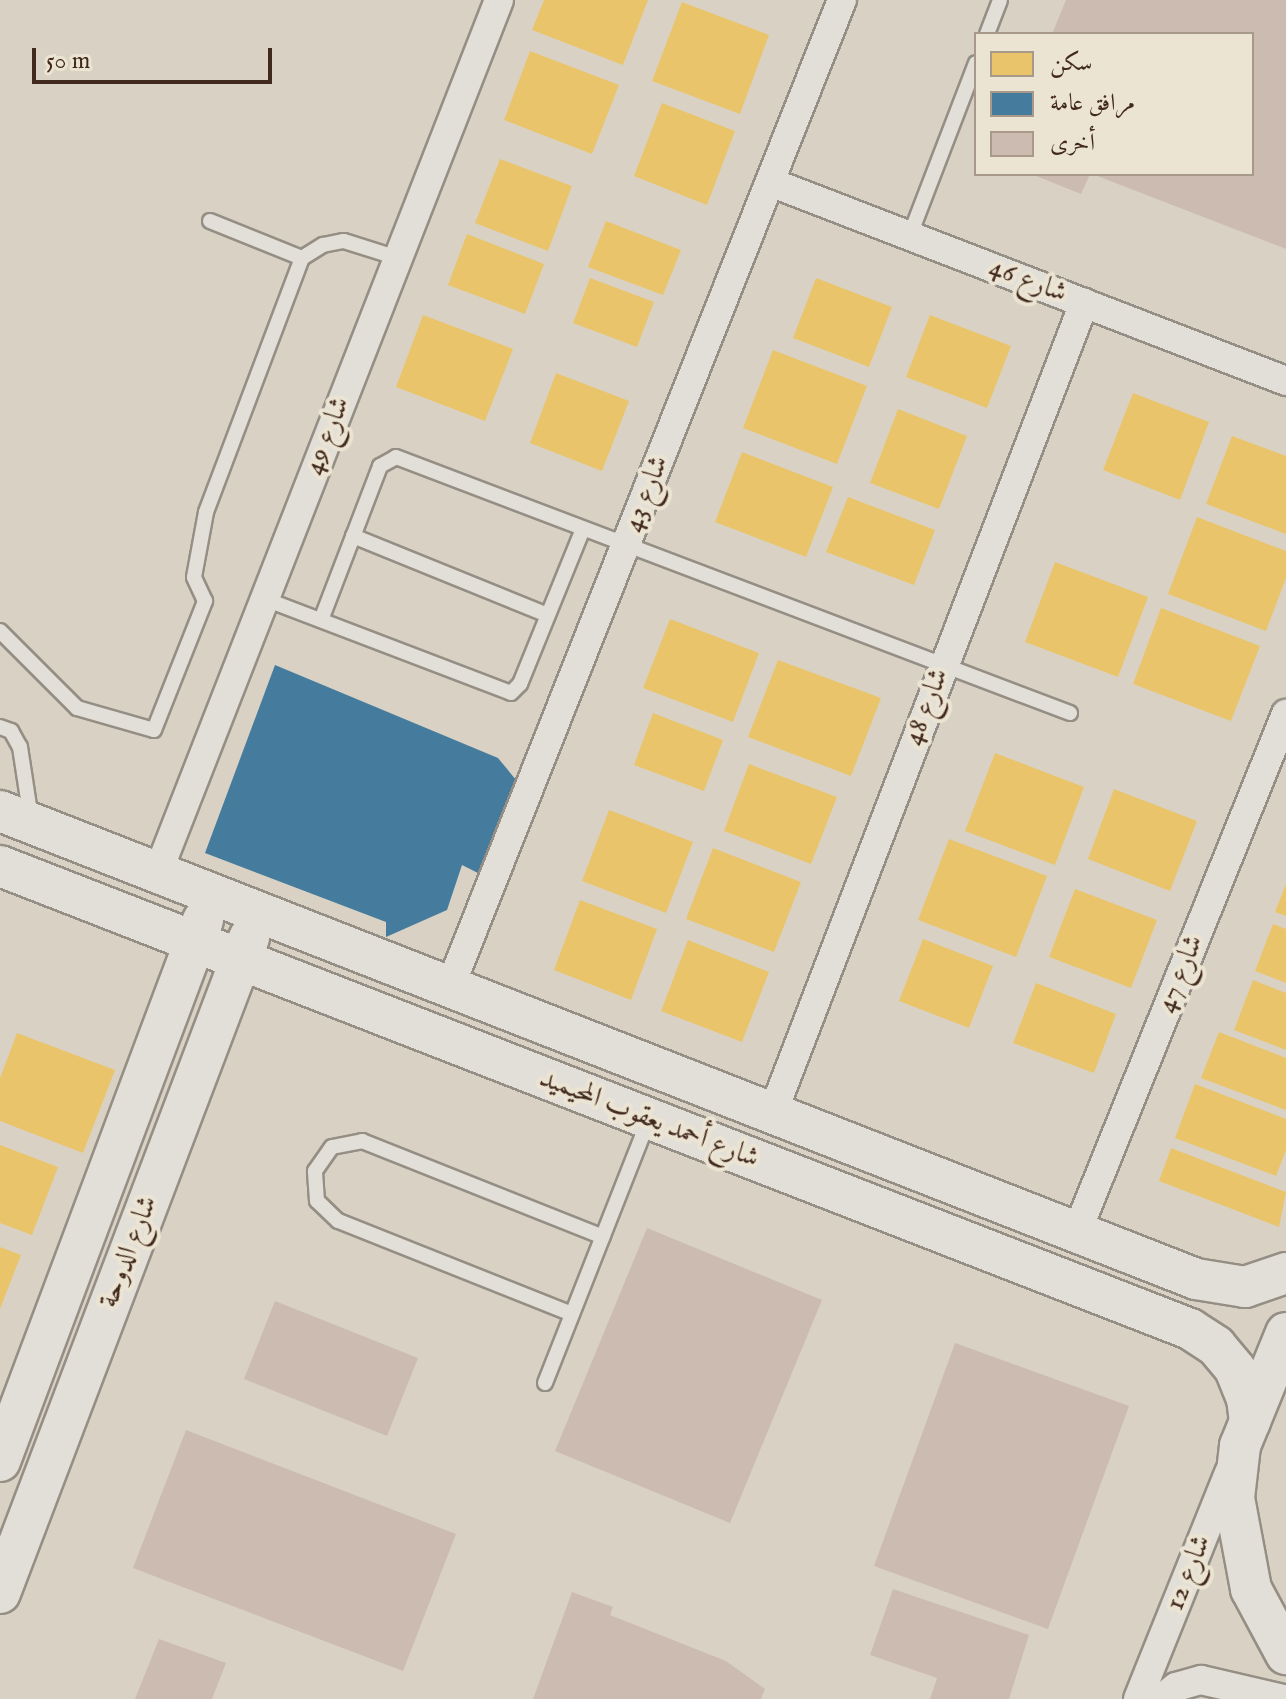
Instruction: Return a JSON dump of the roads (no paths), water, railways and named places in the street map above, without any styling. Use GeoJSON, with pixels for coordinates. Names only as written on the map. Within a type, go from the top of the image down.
{"type":"FeatureCollection","features":[{"type":"Feature","properties":{"kind":"street","name":"شارع 49"},"geometry":{"type":"LineString","coordinates":[[158,872],[499,0]]}},
{"type":"Feature","properties":{"kind":"street","name":"شارع 43"},"geometry":{"type":"LineString","coordinates":[[450,987],[842,0]]}},
{"type":"Feature","properties":{"kind":"street","name":"شارع 46"},"geometry":{"type":"LineString","coordinates":[[770,182],[1286,381]]}},
{"type":"Feature","properties":{"kind":"street","name":"شارع 48"},"geometry":{"type":"LineString","coordinates":[[773,1112],[1084,303]]}},
{"type":"Feature","properties":{"kind":"street","name":"شارع 47"},"geometry":{"type":"LineString","coordinates":[[1076,1234],[1286,714]]}},
{"type":"Feature","properties":{"kind":"street","name":"شارع أحمد يعقوب المحيميد"},"geometry":{"type":"LineString","coordinates":[[16,817],[773,1112],[1076,1234],[1221,1285],[1259,1285],[1286,1273]]}},
{"type":"Feature","properties":{"kind":"street","name":"شارع أحمد يعقوب المحيميد"},"geometry":{"type":"LineString","coordinates":[[0,866],[1190,1329],[1216,1346],[1235,1369],[1247,1398],[1245,1434]]}},
{"type":"Feature","properties":{"kind":"street","name":"شارع الدوحة"},"geometry":{"type":"LineString","coordinates":[[0,1461],[213,894]]}},
{"type":"Feature","properties":{"kind":"street","name":"شارع الدوحة"},"geometry":{"type":"LineString","coordinates":[[0,1593],[259,912]]}},
{"type":"Feature","properties":{"kind":"street"},"geometry":{"type":"LineString","coordinates":[[1286,1333],[1245,1434],[1234,1498],[1244,1569],[1258,1608],[1286,1654]]}},
{"type":"Feature","properties":{"kind":"street","name":"شارع 12"},"geometry":{"type":"LineString","coordinates":[[1138,1699],[1245,1434]]}},
{"type":"Feature","properties":{"kind":"street"},"geometry":{"type":"LineString","coordinates":[[1161,1699],[1176,1687],[1201,1680],[1283,1699]]}},
{"type":"Feature","properties":{"kind":"lane"},"geometry":{"type":"LineString","coordinates":[[988,32],[1000,0]]}},
{"type":"Feature","properties":{"kind":"lane"},"geometry":{"type":"LineString","coordinates":[[910,235],[974,68]]}},
{"type":"Feature","properties":{"kind":"lane"},"geometry":{"type":"LineString","coordinates":[[210,221],[302,258]]}},
{"type":"Feature","properties":{"kind":"lane"},"geometry":{"type":"LineString","coordinates":[[0,631],[77,708],[154,730],[205,601],[194,577],[206,512],[302,258],[323,245],[344,241],[398,258]]}},
{"type":"Feature","properties":{"kind":"lane"},"geometry":{"type":"LineString","coordinates":[[321,620],[380,466],[396,457],[582,531],[1070,713]]}},
{"type":"Feature","properties":{"kind":"lane"},"geometry":{"type":"LineString","coordinates":[[265,599],[511,693],[520,684],[582,531]]}},
{"type":"Feature","properties":{"kind":"lane"},"geometry":{"type":"LineString","coordinates":[[353,536],[548,615]]}},
{"type":"Feature","properties":{"kind":"lane"},"geometry":{"type":"LineString","coordinates":[[0,727],[11,731],[20,747],[16,817]]}},
{"type":"Feature","properties":{"kind":"lane"},"geometry":{"type":"LineString","coordinates":[[545,1383],[649,1119]]}},
{"type":"Feature","properties":{"kind":"lane"},"geometry":{"type":"LineString","coordinates":[[572,1314],[338,1221],[317,1201],[315,1171],[332,1147],[362,1141],[603,1237]]}}]}
